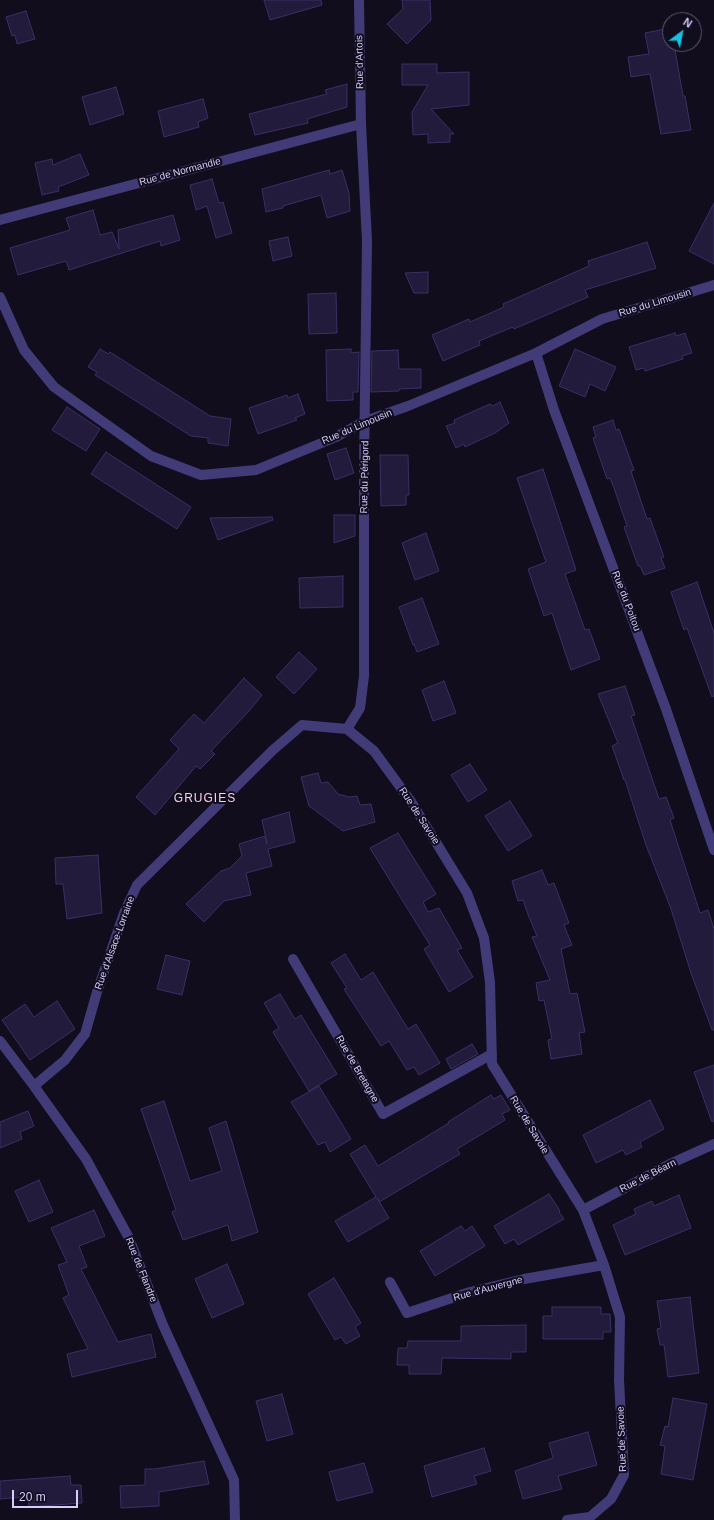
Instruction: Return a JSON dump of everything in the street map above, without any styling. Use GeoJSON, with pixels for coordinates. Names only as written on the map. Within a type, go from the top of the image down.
{"type":"FeatureCollection","features":[{"type":"Feature","properties":{"kind":"street","name":"Rue d'Artois"},"geometry":{"type":"LineString","coordinates":[[359,0],[361,124]]}},
{"type":"Feature","properties":{"kind":"street","name":"Rue de Normandie"},"geometry":{"type":"LineString","coordinates":[[0,220],[361,124]]}},
{"type":"Feature","properties":{"kind":"street","name":"Rue du Périgord"},"geometry":{"type":"LineString","coordinates":[[347,729],[360,708],[364,676],[367,241],[361,124]]}},
{"type":"Feature","properties":{"kind":"street","name":"Rue du Limousin"},"geometry":{"type":"LineString","coordinates":[[0,297],[24,350],[54,387],[151,456],[201,475],[256,470],[336,437],[365,421],[408,406],[536,353],[602,319],[714,285]]}},
{"type":"Feature","properties":{"kind":"street","name":"Rue du Poitou"},"geometry":{"type":"LineString","coordinates":[[536,353],[554,410],[666,709],[714,850]]}},
{"type":"Feature","properties":{"kind":"street","name":"Rue d'Alsace-Lorraine"},"geometry":{"type":"LineString","coordinates":[[34,1086],[65,1060],[85,1034],[97,992],[124,913],[137,885],[273,750],[302,725],[347,729]]}},
{"type":"Feature","properties":{"kind":"street","name":"Rue de Savoie"},"geometry":{"type":"LineString","coordinates":[[347,729],[374,751],[412,802],[467,893],[484,938],[490,982],[492,1064],[583,1210],[604,1265],[620,1317],[619,1380],[624,1475],[611,1499],[590,1517],[567,1520]]}},
{"type":"Feature","properties":{"kind":"street","name":"Rue de Bretagne"},"geometry":{"type":"LineString","coordinates":[[293,959],[383,1114],[492,1054]]}},
{"type":"Feature","properties":{"kind":"street","name":"Rue de Flandre"},"geometry":{"type":"LineString","coordinates":[[0,1041],[86,1159],[130,1238],[163,1325],[234,1480],[235,1520]]}},
{"type":"Feature","properties":{"kind":"street","name":"Rue de Béarn"},"geometry":{"type":"LineString","coordinates":[[583,1210],[672,1163],[714,1144]]}},
{"type":"Feature","properties":{"kind":"street","name":"Rue d'Auvergne"},"geometry":{"type":"LineString","coordinates":[[390,1282],[407,1313],[478,1290],[524,1279],[604,1265]]}},
{"type":"Feature","properties":{"kind":"building"},"geometry":{"type":"Polygon","coordinates":[[[264,0],[321,0],[322,5],[270,20],[264,0]]]}},
{"type":"Feature","properties":{"kind":"building"},"geometry":{"type":"Polygon","coordinates":[[[402,0],[430,0],[431,20],[407,44],[387,24],[403,9],[402,0]]]}},
{"type":"Feature","properties":{"kind":"building"},"geometry":{"type":"Polygon","coordinates":[[[26,11],[35,39],[17,44],[15,35],[12,36],[6,17],[26,11]]]}},
{"type":"Feature","properties":{"kind":"building"},"geometry":{"type":"Polygon","coordinates":[[[662,30],[662,52],[675,52],[691,130],[661,134],[650,74],[631,77],[628,57],[649,54],[645,33],[662,30]]]}},
{"type":"Feature","properties":{"kind":"building"},"geometry":{"type":"Polygon","coordinates":[[[402,64],[437,64],[437,73],[469,72],[469,105],[431,109],[454,134],[450,134],[450,142],[428,143],[428,134],[413,135],[412,112],[428,85],[402,85],[402,64]]]}},
{"type":"Feature","properties":{"kind":"building"},"geometry":{"type":"Polygon","coordinates":[[[347,84],[347,107],[307,119],[308,123],[255,135],[249,114],[327,94],[325,90],[347,84]]]}},
{"type":"Feature","properties":{"kind":"building"},"geometry":{"type":"Polygon","coordinates":[[[116,87],[124,114],[90,125],[82,97],[116,87]]]}},
{"type":"Feature","properties":{"kind":"building"},"geometry":{"type":"Polygon","coordinates":[[[203,99],[208,118],[198,122],[199,127],[164,137],[158,111],[203,99]]]}},
{"type":"Feature","properties":{"kind":"building"},"geometry":{"type":"Polygon","coordinates":[[[80,154],[89,175],[58,187],[59,191],[42,195],[35,163],[52,159],[53,165],[80,154]]]}},
{"type":"Feature","properties":{"kind":"building"},"geometry":{"type":"Polygon","coordinates":[[[329,170],[330,174],[342,170],[349,193],[350,211],[327,218],[321,195],[266,212],[262,189],[329,170]]]}},
{"type":"Feature","properties":{"kind":"building"},"geometry":{"type":"Polygon","coordinates":[[[212,179],[219,203],[223,202],[232,233],[216,238],[207,206],[196,210],[190,185],[212,179]]]}},
{"type":"Feature","properties":{"kind":"building"},"geometry":{"type":"Polygon","coordinates":[[[714,203],[714,264],[689,251],[714,203]]]}},
{"type":"Feature","properties":{"kind":"building"},"geometry":{"type":"Polygon","coordinates":[[[93,210],[100,235],[112,232],[119,249],[118,230],[173,215],[180,240],[161,246],[160,241],[69,270],[66,261],[18,275],[10,248],[70,230],[66,218],[93,210]]]}},
{"type":"Feature","properties":{"kind":"building"},"geometry":{"type":"Polygon","coordinates":[[[288,237],[292,256],[273,261],[269,241],[288,237]]]}},
{"type":"Feature","properties":{"kind":"building"},"geometry":{"type":"Polygon","coordinates":[[[647,242],[656,268],[585,290],[588,297],[514,329],[513,327],[479,341],[480,345],[443,361],[432,335],[469,319],[470,322],[504,307],[503,304],[589,266],[588,261],[647,242]]]}},
{"type":"Feature","properties":{"kind":"building"},"geometry":{"type":"Polygon","coordinates":[[[428,272],[428,293],[414,293],[405,273],[428,272]]]}},
{"type":"Feature","properties":{"kind":"building"},"geometry":{"type":"Polygon","coordinates":[[[336,293],[337,333],[309,334],[308,294],[336,293]]]}},
{"type":"Feature","properties":{"kind":"building"},"geometry":{"type":"Polygon","coordinates":[[[675,333],[676,336],[685,333],[692,353],[682,356],[683,359],[645,371],[644,368],[636,370],[629,347],[675,333]]]}},
{"type":"Feature","properties":{"kind":"building"},"geometry":{"type":"Polygon","coordinates":[[[100,349],[108,354],[110,352],[210,416],[231,419],[228,446],[208,443],[208,438],[191,436],[95,375],[97,372],[88,367],[100,349]]]}},
{"type":"Feature","properties":{"kind":"building"},"geometry":{"type":"Polygon","coordinates":[[[351,349],[351,353],[359,352],[358,392],[353,392],[353,400],[327,401],[326,350],[351,349]]]}},
{"type":"Feature","properties":{"kind":"building"},"geometry":{"type":"Polygon","coordinates":[[[575,349],[616,367],[605,391],[590,384],[585,397],[559,386],[575,349]]]}},
{"type":"Feature","properties":{"kind":"building"},"geometry":{"type":"Polygon","coordinates":[[[398,350],[399,369],[421,369],[421,388],[399,389],[399,391],[371,392],[372,351],[398,350]]]}},
{"type":"Feature","properties":{"kind":"building"},"geometry":{"type":"Polygon","coordinates":[[[298,394],[305,414],[295,418],[297,420],[258,434],[249,408],[287,395],[288,398],[298,394]]]}},
{"type":"Feature","properties":{"kind":"building"},"geometry":{"type":"Polygon","coordinates":[[[500,402],[509,423],[495,433],[465,447],[464,444],[456,448],[446,426],[455,423],[454,420],[490,404],[493,406],[500,402]]]}},
{"type":"Feature","properties":{"kind":"building"},"geometry":{"type":"Polygon","coordinates":[[[67,407],[100,429],[86,451],[52,430],[67,407]]]}},
{"type":"Feature","properties":{"kind":"building"},"geometry":{"type":"Polygon","coordinates":[[[613,420],[616,430],[619,429],[634,470],[631,471],[647,519],[650,518],[664,557],[661,558],[665,568],[644,575],[640,566],[638,566],[624,527],[627,526],[614,488],[610,478],[607,479],[593,438],[596,437],[593,427],[613,420]]]}},
{"type":"Feature","properties":{"kind":"building"},"geometry":{"type":"Polygon","coordinates":[[[346,448],[354,473],[335,480],[327,454],[346,448]]]}},
{"type":"Feature","properties":{"kind":"building"},"geometry":{"type":"Polygon","coordinates":[[[106,452],[191,507],[177,529],[91,474],[106,452]]]}},
{"type":"Feature","properties":{"kind":"building"},"geometry":{"type":"Polygon","coordinates":[[[380,455],[408,455],[409,495],[406,495],[406,505],[381,506],[380,455]]]}},
{"type":"Feature","properties":{"kind":"building"},"geometry":{"type":"Polygon","coordinates":[[[543,469],[576,570],[565,574],[585,630],[589,629],[600,659],[571,670],[552,613],[544,616],[528,569],[546,562],[517,478],[543,469]]]}},
{"type":"Feature","properties":{"kind":"building"},"geometry":{"type":"Polygon","coordinates":[[[334,515],[355,515],[355,536],[334,543],[334,515]]]}},
{"type":"Feature","properties":{"kind":"building"},"geometry":{"type":"Polygon","coordinates":[[[272,517],[273,520],[218,540],[210,518],[272,517]]]}},
{"type":"Feature","properties":{"kind":"building"},"geometry":{"type":"Polygon","coordinates":[[[426,533],[439,571],[415,580],[402,543],[426,533]]]}},
{"type":"Feature","properties":{"kind":"building"},"geometry":{"type":"Polygon","coordinates":[[[343,576],[343,607],[300,608],[299,578],[343,576]]]}},
{"type":"Feature","properties":{"kind":"building"},"geometry":{"type":"Polygon","coordinates":[[[697,582],[714,633],[714,696],[712,697],[687,628],[684,630],[671,592],[697,582]]]}},
{"type":"Feature","properties":{"kind":"building"},"geometry":{"type":"Polygon","coordinates":[[[422,598],[439,644],[417,652],[399,607],[422,598]]]}},
{"type":"Feature","properties":{"kind":"building"},"geometry":{"type":"Polygon","coordinates":[[[299,652],[317,669],[294,694],[276,677],[299,652]]]}},
{"type":"Feature","properties":{"kind":"building"},"geometry":{"type":"Polygon","coordinates":[[[244,678],[262,695],[211,751],[215,754],[200,769],[196,766],[155,815],[136,797],[179,749],[170,740],[194,714],[204,723],[244,678]]]}},
{"type":"Feature","properties":{"kind":"building"},"geometry":{"type":"Polygon","coordinates":[[[444,681],[456,713],[433,721],[422,690],[444,681]]]}},
{"type":"Feature","properties":{"kind":"building"},"geometry":{"type":"Polygon","coordinates":[[[625,686],[635,715],[631,716],[659,799],[666,797],[674,818],[670,820],[700,913],[708,910],[714,929],[714,1030],[712,1030],[691,973],[671,909],[646,845],[625,780],[612,746],[618,743],[598,694],[625,686]]]}},
{"type":"Feature","properties":{"kind":"building"},"geometry":{"type":"Polygon","coordinates":[[[470,764],[487,790],[468,802],[451,775],[470,764]]]}},
{"type":"Feature","properties":{"kind":"building"},"geometry":{"type":"Polygon","coordinates":[[[318,773],[321,783],[328,782],[338,794],[349,797],[357,796],[360,805],[371,804],[375,822],[343,831],[309,806],[301,777],[318,773]]]}},
{"type":"Feature","properties":{"kind":"building"},"geometry":{"type":"Polygon","coordinates":[[[510,801],[532,836],[508,851],[485,816],[510,801]]]}},
{"type":"Feature","properties":{"kind":"building"},"geometry":{"type":"Polygon","coordinates":[[[289,812],[295,842],[268,849],[272,866],[246,873],[251,895],[224,901],[204,922],[186,904],[221,871],[230,868],[242,856],[239,844],[265,836],[267,844],[262,820],[289,812]]]}},
{"type":"Feature","properties":{"kind":"building"},"geometry":{"type":"Polygon","coordinates":[[[398,833],[436,894],[423,902],[428,912],[439,908],[462,948],[457,950],[473,977],[449,992],[424,949],[430,945],[370,848],[398,833]]]}},
{"type":"Feature","properties":{"kind":"building"},"geometry":{"type":"Polygon","coordinates":[[[98,855],[102,913],[67,919],[63,884],[56,884],[55,858],[98,855]]]}},
{"type":"Feature","properties":{"kind":"building"},"geometry":{"type":"Polygon","coordinates":[[[542,870],[548,885],[554,883],[569,923],[564,925],[572,945],[561,949],[570,994],[577,993],[585,1032],[579,1033],[582,1054],[551,1059],[548,1040],[552,1039],[544,1000],[539,1001],[536,983],[550,980],[532,937],[537,936],[523,900],[518,901],[512,881],[542,870]]]}},
{"type":"Feature","properties":{"kind":"building"},"geometry":{"type":"Polygon","coordinates":[[[345,954],[361,980],[373,972],[408,1029],[416,1024],[440,1063],[419,1075],[414,1067],[407,1070],[389,1041],[381,1046],[344,989],[347,988],[331,963],[345,954]]]}},
{"type":"Feature","properties":{"kind":"building"},"geometry":{"type":"Polygon","coordinates":[[[166,955],[190,961],[182,995],[157,989],[166,955]]]}},
{"type":"Feature","properties":{"kind":"building"},"geometry":{"type":"Polygon","coordinates":[[[280,994],[295,1019],[301,1015],[337,1074],[309,1091],[273,1032],[279,1028],[264,1003],[280,994]]]}},
{"type":"Feature","properties":{"kind":"building"},"geometry":{"type":"Polygon","coordinates":[[[57,1001],[75,1029],[30,1060],[2,1020],[25,1004],[34,1017],[57,1001]]]}},
{"type":"Feature","properties":{"kind":"building"},"geometry":{"type":"Polygon","coordinates":[[[472,1044],[478,1054],[451,1069],[446,1059],[472,1044]]]}},
{"type":"Feature","properties":{"kind":"building"},"geometry":{"type":"Polygon","coordinates":[[[714,1065],[714,1121],[712,1122],[694,1072],[714,1065]]]}},
{"type":"Feature","properties":{"kind":"building"},"geometry":{"type":"Polygon","coordinates":[[[319,1086],[351,1139],[330,1152],[325,1142],[318,1145],[291,1102],[319,1086]]]}},
{"type":"Feature","properties":{"kind":"building"},"geometry":{"type":"Polygon","coordinates":[[[491,1095],[494,1099],[501,1095],[510,1110],[502,1114],[505,1120],[457,1149],[460,1154],[379,1202],[389,1218],[348,1242],[335,1221],[376,1197],[350,1154],[365,1145],[378,1166],[449,1123],[448,1122],[491,1095]]]}},
{"type":"Feature","properties":{"kind":"building"},"geometry":{"type":"Polygon","coordinates":[[[650,1100],[664,1129],[640,1142],[642,1147],[626,1155],[623,1150],[596,1163],[583,1135],[650,1100]]]}},
{"type":"Feature","properties":{"kind":"building"},"geometry":{"type":"Polygon","coordinates":[[[164,1101],[190,1181],[222,1171],[209,1128],[226,1121],[258,1232],[232,1241],[228,1225],[183,1240],[172,1212],[176,1210],[141,1109],[164,1101]]]}},
{"type":"Feature","properties":{"kind":"building"},"geometry":{"type":"Polygon","coordinates":[[[28,1111],[34,1126],[20,1132],[22,1139],[0,1148],[0,1122],[28,1111]]]}},
{"type":"Feature","properties":{"kind":"building"},"geometry":{"type":"Polygon","coordinates":[[[39,1180],[53,1212],[29,1222],[15,1191],[39,1180]]]}},
{"type":"Feature","properties":{"kind":"building"},"geometry":{"type":"Polygon","coordinates":[[[549,1194],[564,1219],[518,1245],[514,1239],[505,1244],[494,1226],[549,1194]]]}},
{"type":"Feature","properties":{"kind":"building"},"geometry":{"type":"Polygon","coordinates":[[[679,1195],[691,1228],[625,1255],[613,1225],[636,1214],[634,1209],[652,1201],[654,1206],[679,1195]]]}},
{"type":"Feature","properties":{"kind":"building"},"geometry":{"type":"Polygon","coordinates":[[[94,1210],[105,1236],[79,1246],[87,1267],[81,1269],[118,1342],[151,1334],[156,1357],[72,1377],[67,1354],[88,1349],[63,1298],[69,1295],[58,1265],[67,1262],[51,1228],[94,1210]]]}},
{"type":"Feature","properties":{"kind":"building"},"geometry":{"type":"Polygon","coordinates":[[[461,1226],[465,1231],[472,1226],[485,1246],[435,1276],[420,1251],[461,1226]]]}},
{"type":"Feature","properties":{"kind":"building"},"geometry":{"type":"Polygon","coordinates":[[[227,1264],[244,1304],[212,1318],[195,1279],[227,1264]]]}},
{"type":"Feature","properties":{"kind":"building"},"geometry":{"type":"Polygon","coordinates":[[[334,1278],[361,1323],[355,1327],[360,1336],[346,1344],[341,1337],[335,1340],[308,1294],[334,1278]]]}},
{"type":"Feature","properties":{"kind":"building"},"geometry":{"type":"Polygon","coordinates":[[[690,1297],[699,1373],[668,1377],[664,1345],[660,1345],[657,1329],[661,1328],[657,1301],[690,1297]]]}},
{"type":"Feature","properties":{"kind":"building"},"geometry":{"type":"Polygon","coordinates":[[[552,1307],[601,1307],[601,1314],[610,1314],[611,1332],[603,1332],[603,1339],[543,1339],[543,1316],[552,1316],[552,1307]]]}},
{"type":"Feature","properties":{"kind":"building"},"geometry":{"type":"Polygon","coordinates":[[[526,1325],[526,1352],[511,1352],[511,1359],[442,1358],[441,1374],[409,1374],[409,1365],[397,1365],[398,1348],[407,1348],[408,1341],[461,1341],[461,1326],[526,1325]]]}},
{"type":"Feature","properties":{"kind":"building"},"geometry":{"type":"Polygon","coordinates":[[[282,1394],[293,1434],[267,1441],[256,1401],[282,1394]]]}},
{"type":"Feature","properties":{"kind":"building"},"geometry":{"type":"Polygon","coordinates":[[[673,1398],[707,1404],[693,1480],[661,1474],[665,1446],[660,1445],[665,1426],[668,1427],[673,1398]]]}},
{"type":"Feature","properties":{"kind":"building"},"geometry":{"type":"Polygon","coordinates":[[[588,1432],[597,1465],[558,1476],[562,1489],[523,1499],[515,1471],[553,1458],[549,1443],[588,1432]]]}},
{"type":"Feature","properties":{"kind":"building"},"geometry":{"type":"Polygon","coordinates":[[[484,1448],[491,1471],[474,1476],[477,1484],[432,1497],[424,1466],[484,1448]]]}},
{"type":"Feature","properties":{"kind":"building"},"geometry":{"type":"Polygon","coordinates":[[[204,1461],[209,1484],[159,1492],[159,1506],[121,1508],[120,1486],[145,1485],[145,1469],[155,1469],[204,1461]]]}},
{"type":"Feature","properties":{"kind":"building"},"geometry":{"type":"Polygon","coordinates":[[[364,1463],[373,1492],[337,1501],[329,1472],[364,1463]]]}},
{"type":"Feature","properties":{"kind":"building"},"geometry":{"type":"Polygon","coordinates":[[[70,1476],[71,1485],[81,1485],[82,1503],[29,1507],[28,1497],[0,1499],[0,1481],[70,1476]]]}},
{"type":"Feature","properties":{"kind":"district","name":"GRUGIES"},"geometry":{"type":"Point","coordinates":[205,799]}}]}
